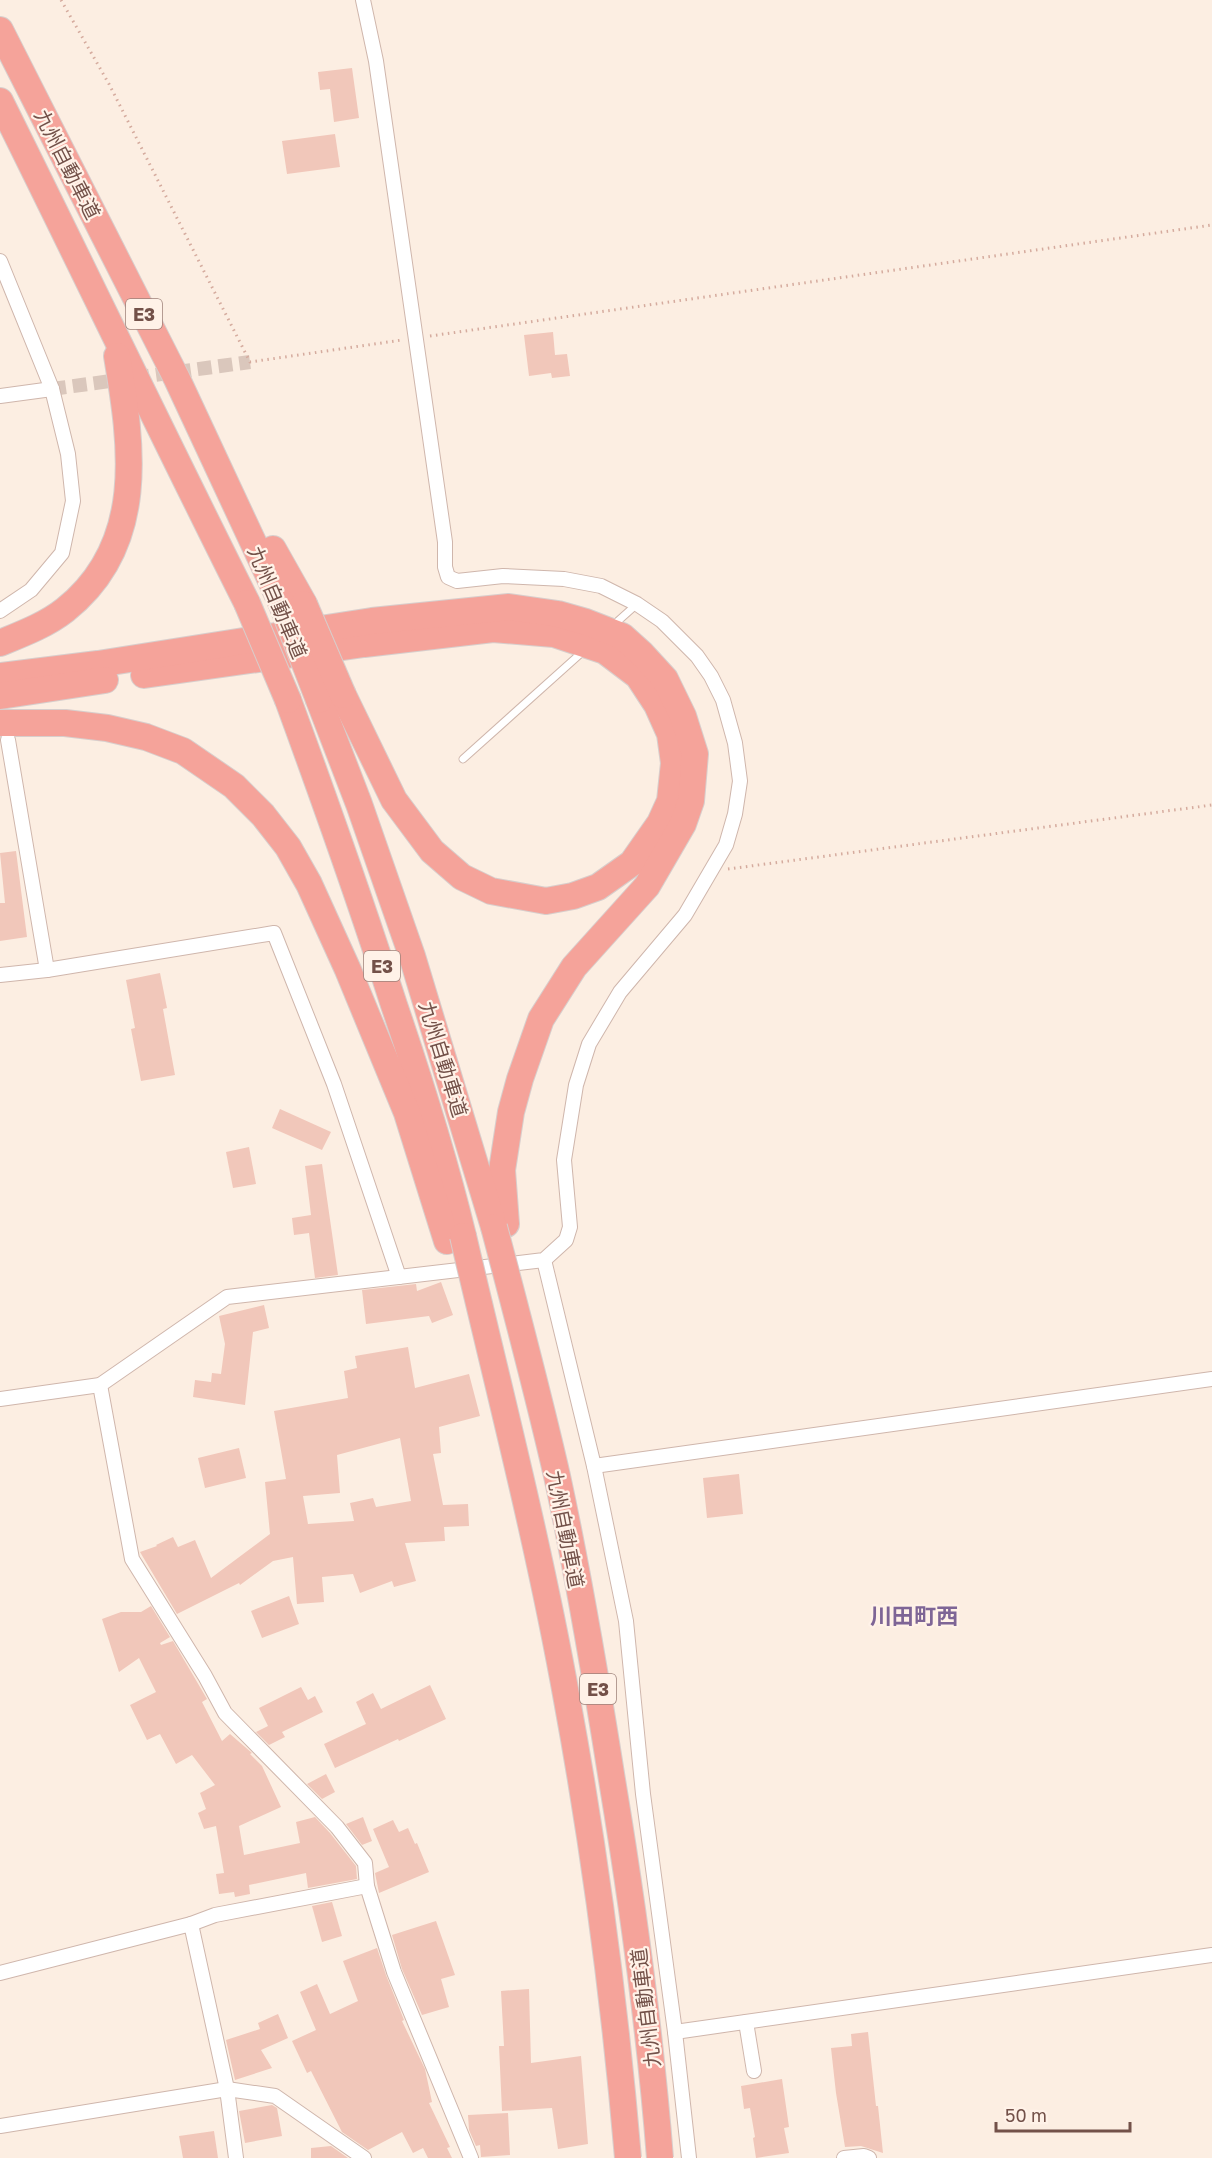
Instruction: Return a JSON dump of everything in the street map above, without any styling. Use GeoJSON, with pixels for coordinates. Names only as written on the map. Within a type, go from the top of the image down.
{"type":"FeatureCollection","features":[{"type":"Feature","properties":{"kind":"highway","name":"九州自動車道"},"geometry":{"type":"LineString","coordinates":[[0,30],[292,603],[319,700],[359,804],[412,956],[500,1226],[557,1478],[604,1729],[652,2054],[660,2158]]}},
{"type":"Feature","properties":{"kind":"highway","name":"九州自動車道"},"geometry":{"type":"LineString","coordinates":[[0,101],[247,603],[288,700],[347,860],[447,1169],[455,1238],[523,1489],[567,1699],[600,1902],[620,2061],[628,2158]]}},
{"type":"Feature","properties":{"kind":"highway"},"geometry":{"type":"LineString","coordinates":[[0,643],[42,624],[65,609],[90,586],[110,556],[124,519],[129,489],[130,441],[117,355],[102,305]]}},
{"type":"Feature","properties":{"kind":"highway"},"geometry":{"type":"LineString","coordinates":[[0,696],[364,644],[493,629],[554,634],[605,651],[638,676],[657,705],[670,734],[674,763],[670,801],[660,823],[632,863],[598,887],[573,896],[546,901],[491,891],[462,877],[432,851],[394,800],[343,695],[292,603]]}},
{"type":"Feature","properties":{"kind":"highway"},"geometry":{"type":"LineString","coordinates":[[0,676],[98,664],[372,621],[509,607],[558,614],[586,622],[622,636],[642,654],[664,679],[683,716],[695,754],[691,801],[683,824],[647,886],[574,967],[541,1019],[519,1078],[511,1113],[502,1170],[500,1226]]}},
{"type":"Feature","properties":{"kind":"highway"},"geometry":{"type":"LineString","coordinates":[[4,732],[65,723],[107,728],[146,737],[183,752],[234,786],[263,815],[288,847],[309,884],[348,970],[407,1113],[455,1238]]}},
{"type":"Feature","properties":{"kind":"street"},"geometry":{"type":"LineString","coordinates":[[0,1399],[100,1385],[227,1297],[544,1260],[566,1240],[570,1227],[564,1160],[576,1085],[590,1044],[620,992],[686,915],[726,845],[732,825],[740,781],[735,743],[723,700],[711,676],[697,656],[662,621],[637,604],[601,586],[564,579],[503,576],[457,581],[448,577],[417,338],[376,61],[363,0]]}},
{"type":"Feature","properties":{"kind":"street"},"geometry":{"type":"LineString","coordinates":[[0,261],[52,389],[68,454],[73,501],[62,553],[31,590],[0,611]]}},
{"type":"Feature","properties":{"kind":"street"},"geometry":{"type":"LineString","coordinates":[[0,396],[52,389]]}},
{"type":"Feature","properties":{"kind":"street"},"geometry":{"type":"LineString","coordinates":[[4,732],[47,970]]}},
{"type":"Feature","properties":{"kind":"street"},"geometry":{"type":"LineString","coordinates":[[0,975],[47,970],[274,933],[334,1084],[399,1277]]}},
{"type":"Feature","properties":{"kind":"street"},"geometry":{"type":"LineString","coordinates":[[544,1260],[594,1466],[626,1621],[644,1794],[689,2158]]}},
{"type":"Feature","properties":{"kind":"street"},"geometry":{"type":"LineString","coordinates":[[594,1466],[1212,1379]]}},
{"type":"Feature","properties":{"kind":"street"},"geometry":{"type":"LineString","coordinates":[[100,1385],[132,1559],[225,1713],[336,1827],[364,1863],[367,1886],[394,1972],[471,2158]]}},
{"type":"Feature","properties":{"kind":"street"},"geometry":{"type":"LineString","coordinates":[[0,1973],[191,1924],[215,1915],[367,1886]]}},
{"type":"Feature","properties":{"kind":"street"},"geometry":{"type":"LineString","coordinates":[[191,1924],[227,2089],[236,2158]]}},
{"type":"Feature","properties":{"kind":"street"},"geometry":{"type":"LineString","coordinates":[[675,2032],[1212,1955]]}},
{"type":"Feature","properties":{"kind":"street"},"geometry":{"type":"LineString","coordinates":[[746,2022],[754,2071]]}},
{"type":"Feature","properties":{"kind":"street"},"geometry":{"type":"LineString","coordinates":[[0,2126],[227,2089],[275,2096],[364,2158]]}},
{"type":"Feature","properties":{"kind":"street"},"geometry":{"type":"LineString","coordinates":[[844,2158],[864,2156],[869,2158]]}},
{"type":"Feature","properties":{"kind":"lane"},"geometry":{"type":"LineString","coordinates":[[618,621],[637,604]]}},
{"type":"Feature","properties":{"kind":"lane"},"geometry":{"type":"LineString","coordinates":[[463,759],[579,654]]}},
{"type":"Feature","properties":{"kind":"path"},"geometry":{"type":"LineString","coordinates":[[61,0],[109,84],[250,362],[1212,225]]}},
{"type":"Feature","properties":{"kind":"path"},"geometry":{"type":"LineString","coordinates":[[714,868],[736,870],[1212,805]]}},
{"type":"Feature","properties":{"kind":"building"},"geometry":{"type":"Polygon","coordinates":[[[352,68],[359,118],[334,122],[330,89],[320,90],[318,72],[352,68]]]}},
{"type":"Feature","properties":{"kind":"building"},"geometry":{"type":"Polygon","coordinates":[[[335,134],[340,167],[287,174],[282,141],[335,134]]]}},
{"type":"Feature","properties":{"kind":"building"},"geometry":{"type":"Polygon","coordinates":[[[553,332],[555,355],[567,354],[570,376],[552,378],[551,373],[529,376],[524,335],[553,332]]]}},
{"type":"Feature","properties":{"kind":"building"},"geometry":{"type":"Polygon","coordinates":[[[16,851],[27,937],[0,941],[0,903],[5,903],[0,853],[16,851]]]}},
{"type":"Feature","properties":{"kind":"building"},"geometry":{"type":"Polygon","coordinates":[[[160,973],[167,1008],[163,1009],[175,1075],[141,1081],[131,1029],[135,1028],[126,980],[160,973]]]}},
{"type":"Feature","properties":{"kind":"building"},"geometry":{"type":"Polygon","coordinates":[[[280,1109],[331,1132],[322,1150],[272,1128],[280,1109]]]}},
{"type":"Feature","properties":{"kind":"building"},"geometry":{"type":"Polygon","coordinates":[[[249,1147],[256,1184],[233,1188],[226,1152],[249,1147]]]}},
{"type":"Feature","properties":{"kind":"building"},"geometry":{"type":"Polygon","coordinates":[[[322,1164],[338,1275],[315,1278],[309,1233],[294,1235],[292,1218],[311,1215],[305,1166],[322,1164]]]}},
{"type":"Feature","properties":{"kind":"building"},"geometry":{"type":"Polygon","coordinates":[[[441,1282],[453,1315],[432,1323],[429,1316],[366,1324],[362,1290],[416,1284],[417,1291],[441,1282]]]}},
{"type":"Feature","properties":{"kind":"building"},"geometry":{"type":"Polygon","coordinates":[[[264,1305],[269,1328],[253,1332],[245,1405],[193,1397],[195,1380],[211,1382],[212,1373],[221,1374],[225,1344],[219,1316],[264,1305]]]}},
{"type":"Feature","properties":{"kind":"building"},"geometry":{"type":"Polygon","coordinates":[[[408,1347],[415,1388],[469,1374],[480,1416],[439,1427],[441,1453],[433,1454],[443,1505],[468,1504],[469,1526],[444,1527],[445,1541],[405,1543],[416,1581],[394,1587],[392,1581],[360,1593],[353,1574],[322,1577],[324,1602],[297,1604],[293,1557],[273,1561],[240,1585],[239,1583],[177,1614],[140,1552],[173,1537],[178,1547],[195,1540],[211,1578],[270,1534],[265,1482],[286,1479],[274,1411],[348,1398],[344,1371],[357,1368],[355,1356],[408,1347]],[[400,1438],[337,1455],[340,1493],[303,1496],[308,1524],[354,1521],[350,1503],[373,1498],[376,1507],[411,1501],[400,1438]]]}},
{"type":"Feature","properties":{"kind":"building"},"geometry":{"type":"Polygon","coordinates":[[[239,1448],[246,1478],[205,1488],[198,1458],[239,1448]]]}},
{"type":"Feature","properties":{"kind":"building"},"geometry":{"type":"Polygon","coordinates":[[[739,1474],[743,1514],[707,1518],[703,1478],[739,1474]]]}},
{"type":"Feature","properties":{"kind":"building"},"geometry":{"type":"Polygon","coordinates":[[[289,1596],[299,1624],[262,1638],[251,1611],[289,1596]]]}},
{"type":"Feature","properties":{"kind":"building"},"geometry":{"type":"Polygon","coordinates":[[[151,1606],[170,1637],[160,1643],[161,1645],[173,1641],[207,1699],[202,1702],[222,1741],[230,1734],[252,1753],[250,1754],[262,1766],[281,1807],[239,1826],[244,1855],[300,1843],[296,1822],[315,1817],[356,1866],[357,1879],[308,1888],[306,1873],[249,1885],[250,1894],[235,1897],[234,1892],[219,1894],[216,1874],[224,1873],[216,1826],[204,1829],[198,1813],[206,1809],[200,1793],[215,1785],[192,1755],[176,1764],[160,1734],[147,1740],[130,1705],[156,1692],[139,1658],[119,1672],[102,1619],[121,1612],[141,1612],[151,1606]]]}},
{"type":"Feature","properties":{"kind":"building"},"geometry":{"type":"Polygon","coordinates":[[[430,1685],[446,1719],[335,1768],[324,1744],[366,1724],[356,1702],[373,1693],[381,1709],[430,1685]]]}},
{"type":"Feature","properties":{"kind":"building"},"geometry":{"type":"Polygon","coordinates":[[[301,1687],[308,1700],[315,1696],[323,1712],[282,1732],[285,1737],[269,1745],[256,1732],[268,1726],[259,1708],[301,1687]]]}},
{"type":"Feature","properties":{"kind":"building"},"geometry":{"type":"Polygon","coordinates":[[[326,1774],[335,1792],[322,1799],[307,1784],[326,1774]]]}},
{"type":"Feature","properties":{"kind":"building"},"geometry":{"type":"Polygon","coordinates":[[[363,1817],[372,1841],[362,1845],[346,1824],[363,1817]]]}},
{"type":"Feature","properties":{"kind":"building"},"geometry":{"type":"Polygon","coordinates":[[[393,1820],[399,1832],[408,1828],[429,1872],[379,1893],[375,1873],[389,1867],[373,1829],[393,1820]]]}},
{"type":"Feature","properties":{"kind":"building"},"geometry":{"type":"Polygon","coordinates":[[[332,1902],[342,1936],[322,1942],[312,1906],[332,1902]]]}},
{"type":"Feature","properties":{"kind":"building"},"geometry":{"type":"Polygon","coordinates":[[[436,1921],[455,1975],[441,1979],[449,2007],[422,2015],[402,1969],[392,1935],[436,1921]]]}},
{"type":"Feature","properties":{"kind":"building"},"geometry":{"type":"Polygon","coordinates":[[[377,1948],[404,2020],[402,2021],[425,2069],[432,2102],[429,2103],[450,2147],[447,2148],[452,2158],[428,2158],[423,2148],[413,2153],[402,2132],[368,2150],[342,2132],[311,2071],[307,2073],[292,2041],[316,2030],[300,1992],[317,1984],[330,2014],[358,2001],[343,1961],[377,1948]]]}},
{"type":"Feature","properties":{"kind":"building"},"geometry":{"type":"Polygon","coordinates":[[[529,1989],[531,2063],[581,2056],[588,2144],[558,2149],[552,2108],[502,2111],[499,2046],[504,2046],[501,1991],[529,1989]]]}},
{"type":"Feature","properties":{"kind":"building"},"geometry":{"type":"Polygon","coordinates":[[[278,2014],[288,2038],[261,2050],[272,2068],[235,2080],[226,2040],[260,2029],[258,2023],[278,2014]]]}},
{"type":"Feature","properties":{"kind":"building"},"geometry":{"type":"Polygon","coordinates":[[[868,2032],[883,2153],[861,2146],[845,2147],[836,2093],[831,2048],[852,2046],[851,2034],[868,2032]]]}},
{"type":"Feature","properties":{"kind":"building"},"geometry":{"type":"Polygon","coordinates":[[[782,2079],[789,2127],[784,2128],[789,2153],[756,2158],[750,2108],[744,2109],[741,2086],[782,2079]]]}},
{"type":"Feature","properties":{"kind":"building"},"geometry":{"type":"Polygon","coordinates":[[[272,2105],[277,2108],[282,2136],[245,2143],[239,2111],[272,2105]]]}},
{"type":"Feature","properties":{"kind":"building"},"geometry":{"type":"Polygon","coordinates":[[[508,2113],[510,2155],[481,2157],[480,2145],[476,2146],[469,2130],[468,2115],[508,2113]]]}},
{"type":"Feature","properties":{"kind":"building"},"geometry":{"type":"Polygon","coordinates":[[[214,2131],[218,2158],[183,2158],[179,2136],[214,2131]]]}},
{"type":"Feature","properties":{"kind":"building"},"geometry":{"type":"Polygon","coordinates":[[[331,2146],[348,2158],[311,2158],[311,2148],[331,2146]]]}},
{"type":"Feature","properties":{"kind":"tunnel"},"geometry":{"type":"LineString","coordinates":[[52,389],[250,362]]}},
{"type":"Feature","properties":{"kind":"district","name":"川田町西"},"geometry":{"type":"Point","coordinates":[914,1615]}}]}
